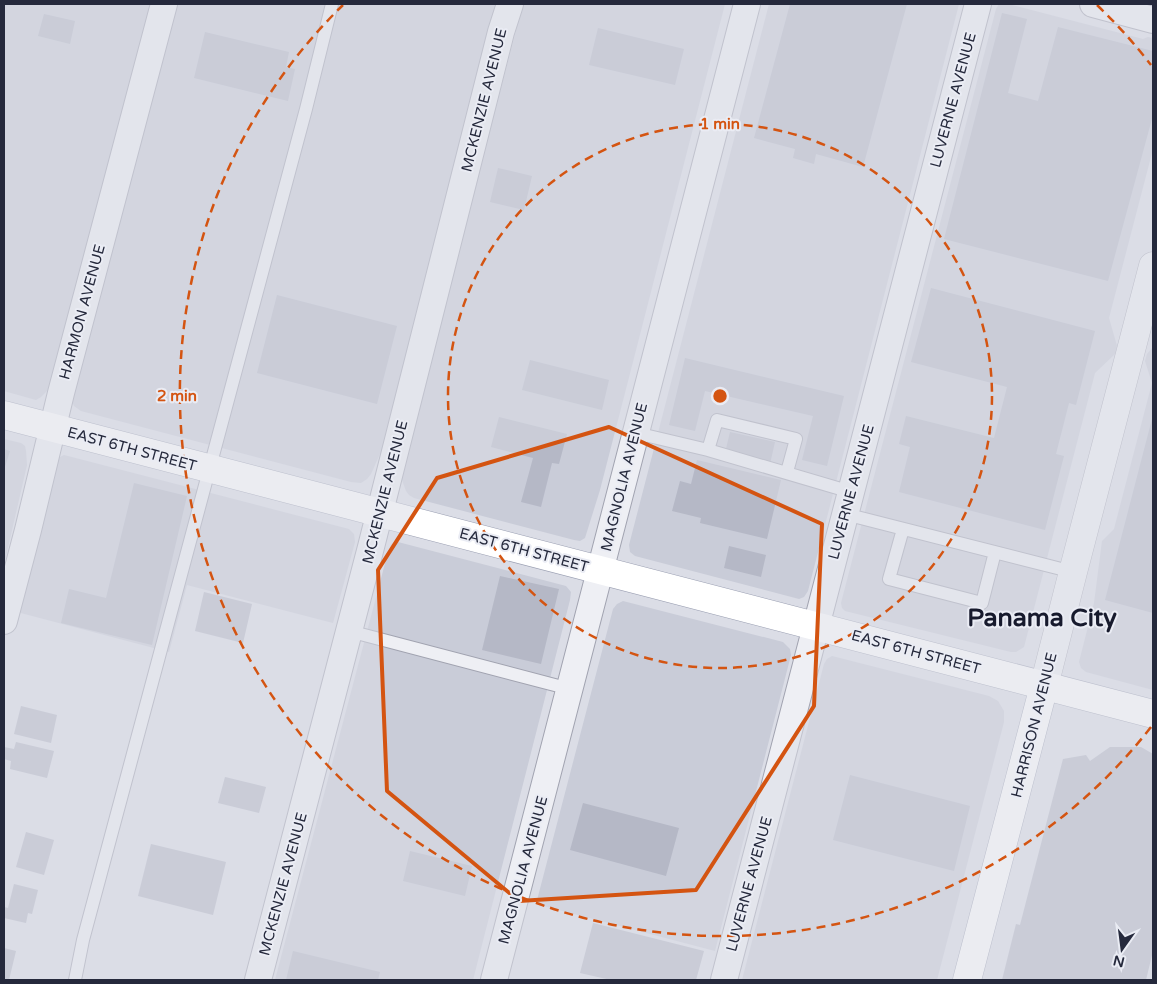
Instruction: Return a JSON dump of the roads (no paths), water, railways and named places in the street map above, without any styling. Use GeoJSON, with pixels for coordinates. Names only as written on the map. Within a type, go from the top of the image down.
{"type":"FeatureCollection","features":[{"type":"Feature","properties":{"kind":"main road","name":"EAST 6TH STREET"},"geometry":{"type":"LineString","coordinates":[[4,415],[1153,714]]}},
{"type":"Feature","properties":{"kind":"main road","name":"HARRISON AVENUE"},"geometry":{"type":"LineString","coordinates":[[967,980],[1044,686]]}},
{"type":"Feature","properties":{"kind":"street","name":"HARMON AVENUE"},"geometry":{"type":"LineString","coordinates":[[4,621],[28,530],[60,393],[164,4]]}},
{"type":"Feature","properties":{"kind":"street","name":"MCKENZIE AVENUE"},"geometry":{"type":"LineString","coordinates":[[258,980],[501,32],[510,4]]}},
{"type":"Feature","properties":{"kind":"street","name":"MAGNOLIA AVENUE"},"geometry":{"type":"LineString","coordinates":[[494,980],[747,4]]}},
{"type":"Feature","properties":{"kind":"street","name":"LUVERNE AVENUE"},"geometry":{"type":"LineString","coordinates":[[724,980],[978,4]]}},
{"type":"Feature","properties":{"kind":"street"},"geometry":{"type":"LineString","coordinates":[[1093,4],[1153,20]]}},
{"type":"Feature","properties":{"kind":"street","name":"HARRISON AVENUE"},"geometry":{"type":"LineString","coordinates":[[1044,686],[1153,266]]}},
{"type":"Feature","properties":{"kind":"lane"},"geometry":{"type":"LineString","coordinates":[[75,980],[84,940],[306,109],[332,4]]}},
{"type":"Feature","properties":{"kind":"lane"},"geometry":{"type":"LineString","coordinates":[[708,450],[717,420],[796,439],[787,472]]}},
{"type":"Feature","properties":{"kind":"lane"},"geometry":{"type":"LineString","coordinates":[[636,433],[708,450],[787,472],[903,528],[1073,572]]}},
{"type":"Feature","properties":{"kind":"lane"},"geometry":{"type":"LineString","coordinates":[[903,528],[889,580],[982,604],[995,552]]}},
{"type":"Feature","properties":{"kind":"lane"},"geometry":{"type":"LineString","coordinates":[[349,631],[570,690]]}},
{"type":"Feature","properties":{"kind":"district","name":"Panama City"},"geometry":{"type":"Point","coordinates":[1042,618]}}]}
